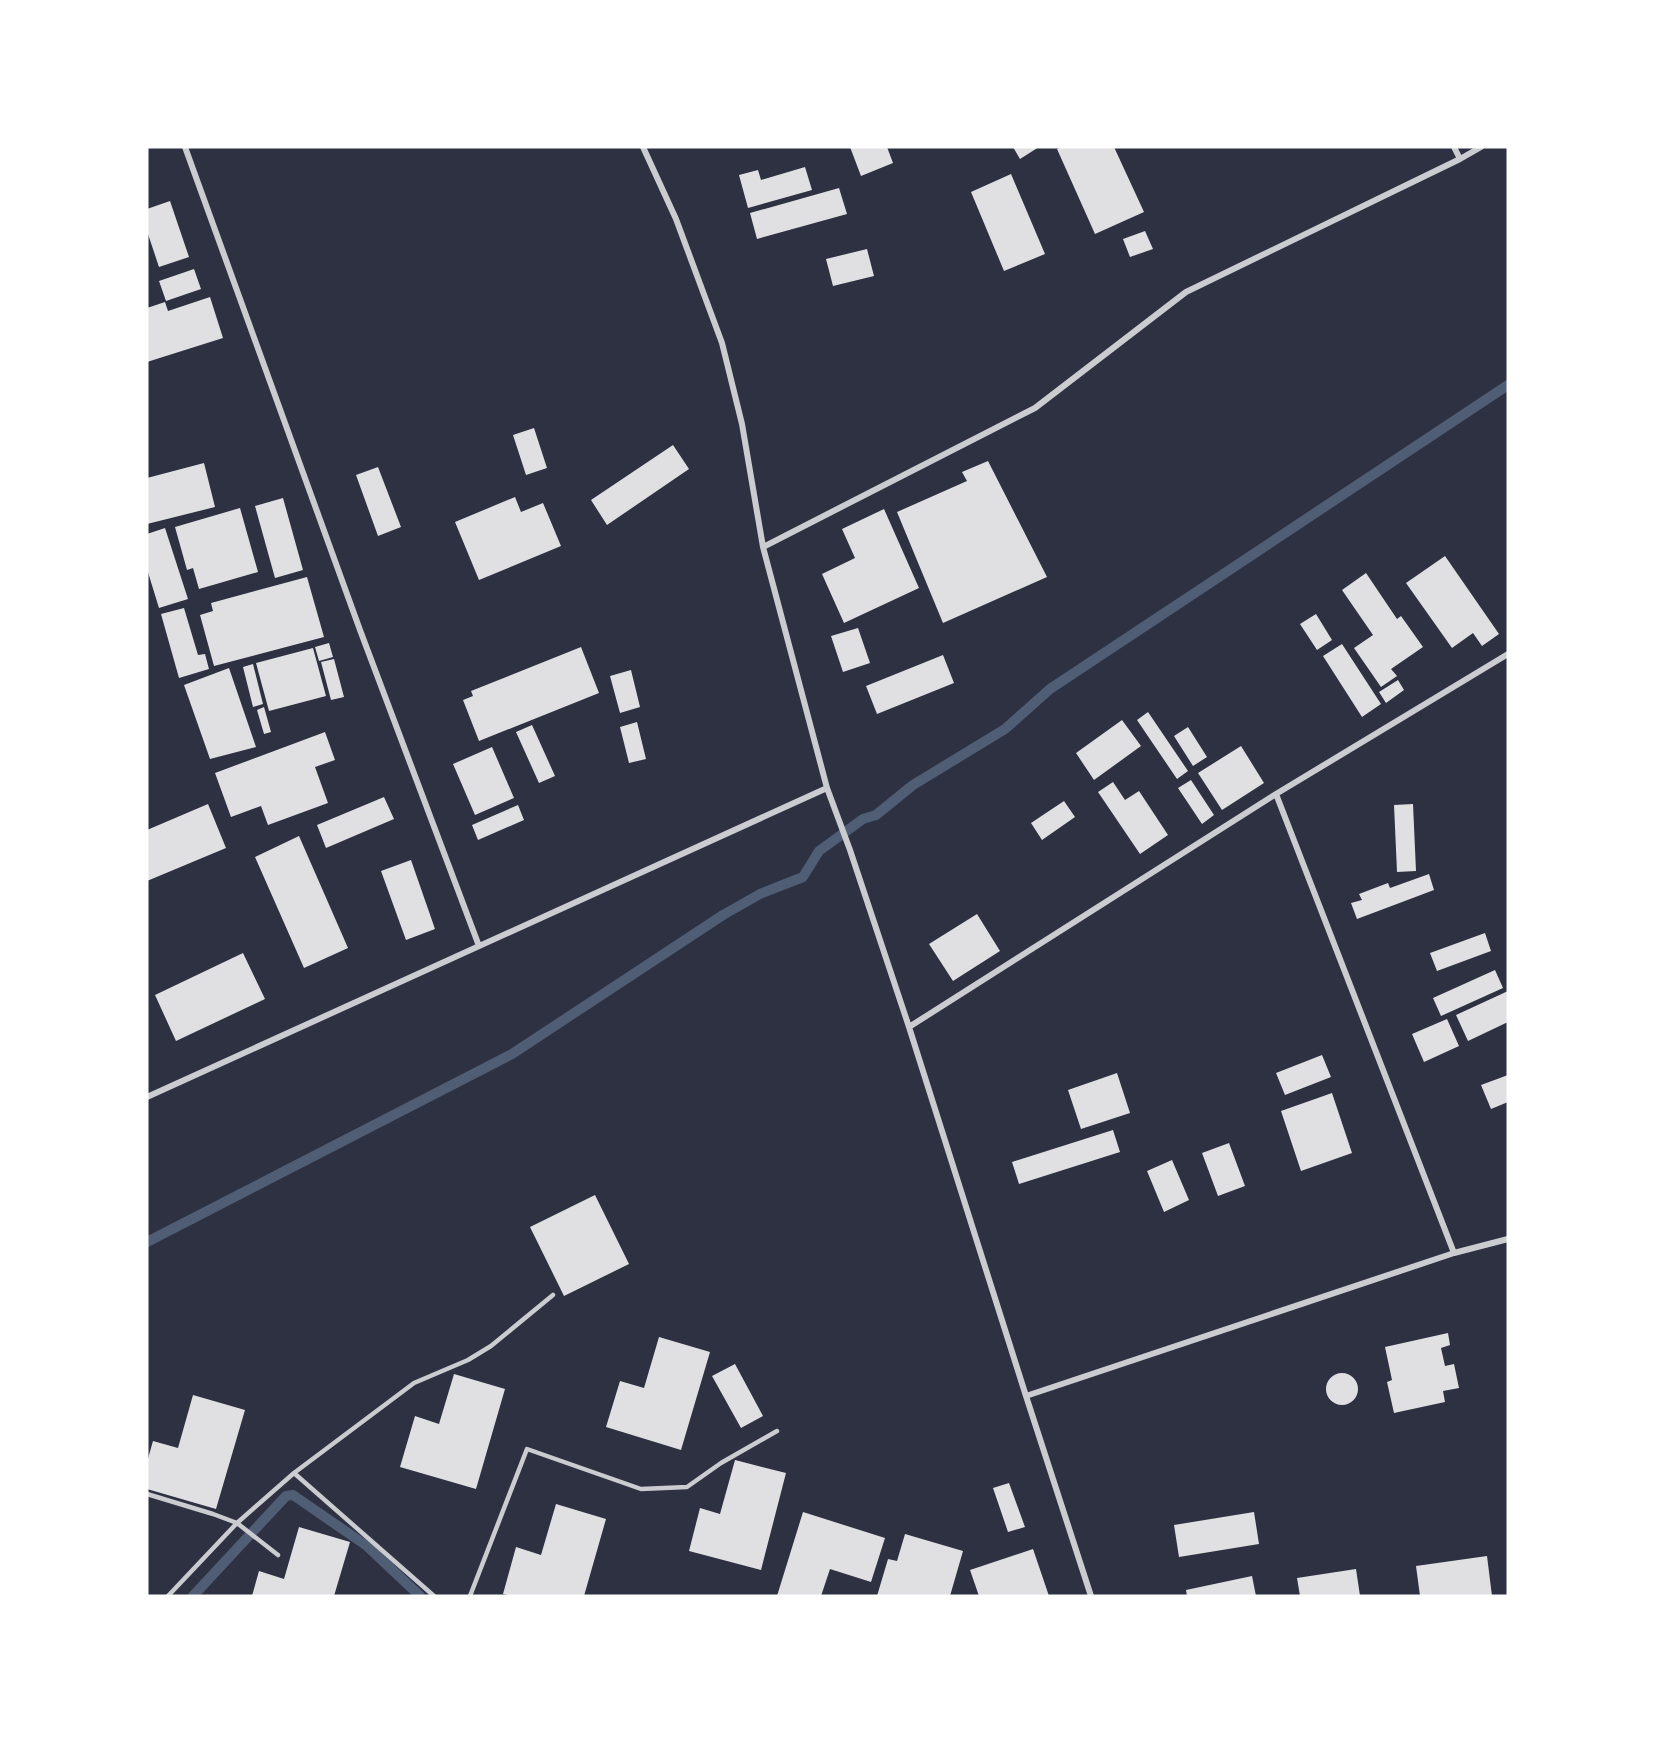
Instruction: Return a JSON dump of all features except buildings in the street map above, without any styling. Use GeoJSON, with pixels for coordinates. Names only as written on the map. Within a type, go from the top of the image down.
{"type":"FeatureCollection","features":[{"type":"Feature","properties":{"kind":"street"},"geometry":{"type":"LineString","coordinates":[[185,147],[360,630],[479,946]]}},
{"type":"Feature","properties":{"kind":"street"},"geometry":{"type":"LineString","coordinates":[[643,147],[676,219],[722,343],[742,424],[763,547],[827,788],[840,819],[909,1027],[1092,1596]]}},
{"type":"Feature","properties":{"kind":"street"},"geometry":{"type":"LineString","coordinates":[[1454,147],[1460,159]]}},
{"type":"Feature","properties":{"kind":"street"},"geometry":{"type":"LineString","coordinates":[[763,547],[1035,408],[1186,292],[1481,147]]}},
{"type":"Feature","properties":{"kind":"street"},"geometry":{"type":"LineString","coordinates":[[909,1027],[1276,794],[1508,654]]}},
{"type":"Feature","properties":{"kind":"street"},"geometry":{"type":"LineString","coordinates":[[147,1097],[827,788]]}},
{"type":"Feature","properties":{"kind":"street"},"geometry":{"type":"LineString","coordinates":[[1276,794],[1454,1253]]}},
{"type":"Feature","properties":{"kind":"street"},"geometry":{"type":"LineString","coordinates":[[1026,1396],[1454,1253],[1508,1239]]}},
{"type":"Feature","properties":{"kind":"lane"},"geometry":{"type":"LineString","coordinates":[[168,1596],[237,1523],[294,1473],[414,1383],[468,1360],[491,1346],[553,1295]]}},
{"type":"Feature","properties":{"kind":"lane"},"geometry":{"type":"LineString","coordinates":[[470,1596],[527,1449],[641,1489],[687,1487],[721,1463],[777,1431]]}},
{"type":"Feature","properties":{"kind":"lane"},"geometry":{"type":"LineString","coordinates":[[294,1473],[434,1596]]}},
{"type":"Feature","properties":{"kind":"lane"},"geometry":{"type":"LineString","coordinates":[[147,1494],[237,1523],[278,1555]]}},
{"type":"Feature","properties":{"kind":"waterway"},"geometry":{"type":"LineString","coordinates":[[147,1242],[512,1054],[723,915],[760,894],[803,877],[819,851],[863,819],[876,815],[913,785],[1005,729],[1050,689],[1508,385]]}},
{"type":"Feature","properties":{"kind":"waterway"},"geometry":{"type":"LineString","coordinates":[[193,1596],[286,1496],[293,1495],[367,1546],[420,1596]]}}]}
